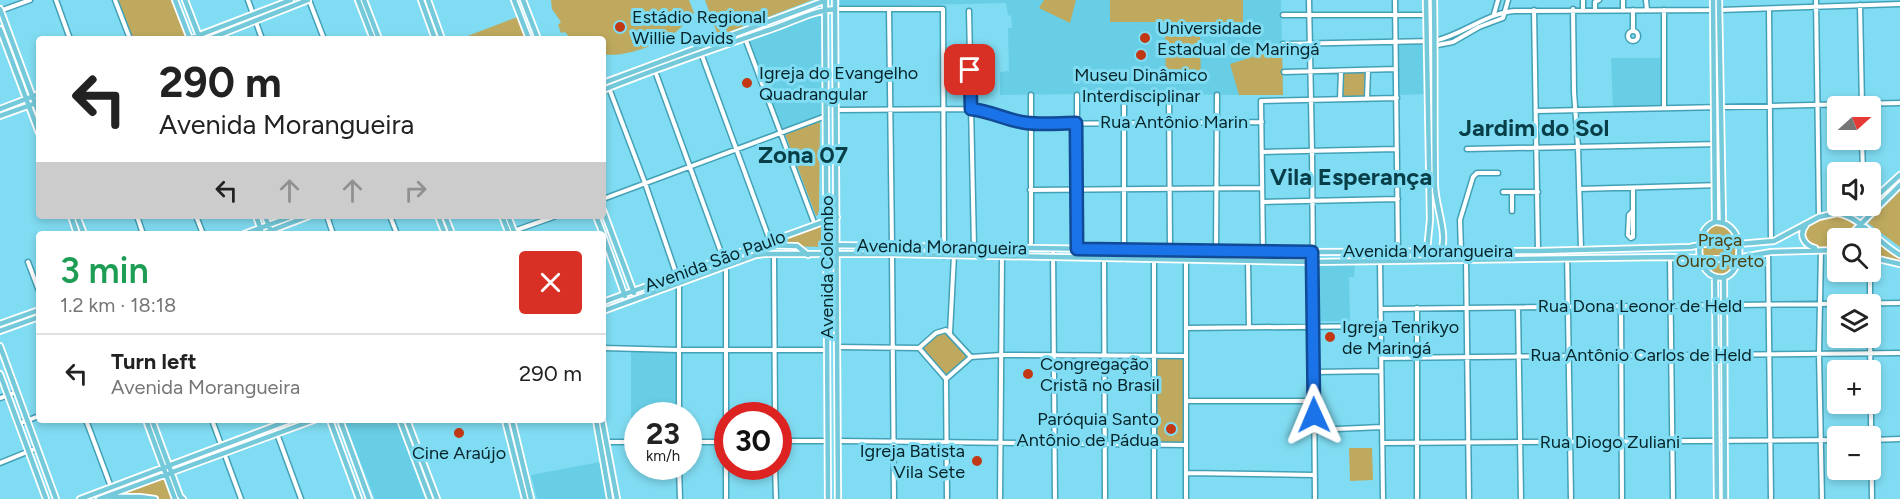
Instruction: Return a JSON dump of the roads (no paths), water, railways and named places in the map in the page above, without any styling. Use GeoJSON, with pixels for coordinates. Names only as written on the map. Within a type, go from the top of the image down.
{"type":"FeatureCollection","features":[{"type":"Feature","properties":{"kind":"main road"},"geometry":{"type":"LineString","coordinates":[[176,0],[189,36]]}},
{"type":"Feature","properties":{"kind":"main road"},"geometry":{"type":"LineString","coordinates":[[185,0],[199,36]]}},
{"type":"Feature","properties":{"kind":"main road"},"geometry":{"type":"LineString","coordinates":[[201,36],[291,0]]}},
{"type":"Feature","properties":{"kind":"main road"},"geometry":{"type":"LineString","coordinates":[[216,36],[309,0]]}},
{"type":"Feature","properties":{"kind":"main road"},"geometry":{"type":"LineString","coordinates":[[358,0],[372,36]]}},
{"type":"Feature","properties":{"kind":"main road"},"geometry":{"type":"LineString","coordinates":[[364,0],[378,36]]}},
{"type":"Feature","properties":{"kind":"main road"},"geometry":{"type":"LineString","coordinates":[[421,0],[434,36]]}},
{"type":"Feature","properties":{"kind":"main road"},"geometry":{"type":"LineString","coordinates":[[428,0],[441,36]]}},
{"type":"Feature","properties":{"kind":"main road"},"geometry":{"type":"LineString","coordinates":[[514,0],[528,36]]}},
{"type":"Feature","properties":{"kind":"main road"},"geometry":{"type":"LineString","coordinates":[[523,0],[537,36]]}},
{"type":"Feature","properties":{"kind":"main road","name":"Avenida Colombo"},"geometry":{"type":"LineString","coordinates":[[835,0],[838,499]]}},
{"type":"Feature","properties":{"kind":"main road"},"geometry":{"type":"LineString","coordinates":[[1425,260],[1430,225],[1426,0]]}},
{"type":"Feature","properties":{"kind":"main road"},"geometry":{"type":"LineString","coordinates":[[1434,0],[1435,189],[1442,226],[1442,250],[1439,260]]}},
{"type":"Feature","properties":{"kind":"main road"},"geometry":{"type":"LineString","coordinates":[[1713,0],[1715,222]]}},
{"type":"Feature","properties":{"kind":"main road"},"geometry":{"type":"LineString","coordinates":[[1719,0],[1723,222]]}},
{"type":"Feature","properties":{"kind":"main road"},"geometry":{"type":"LineString","coordinates":[[606,82],[825,1],[835,9]]}},
{"type":"Feature","properties":{"kind":"main road","name":"Avenida Colombo"},"geometry":{"type":"LineString","coordinates":[[825,1],[828,498]]}},
{"type":"Feature","properties":{"kind":"main road"},"geometry":{"type":"LineString","coordinates":[[274,6],[289,7]]}},
{"type":"Feature","properties":{"kind":"main road"},"geometry":{"type":"LineString","coordinates":[[606,89],[701,53],[825,10],[835,9]]}},
{"type":"Feature","properties":{"kind":"main road"},"geometry":{"type":"LineString","coordinates":[[0,10],[32,97],[36,102]]}},
{"type":"Feature","properties":{"kind":"main road"},"geometry":{"type":"LineString","coordinates":[[772,29],[777,18]]}},
{"type":"Feature","properties":{"kind":"main road"},"geometry":{"type":"LineString","coordinates":[[228,31],[238,20]]}},
{"type":"Feature","properties":{"kind":"main road"},"geometry":{"type":"LineString","coordinates":[[0,29],[36,126]]}},
{"type":"Feature","properties":{"kind":"main road"},"geometry":{"type":"LineString","coordinates":[[664,67],[667,59]]}},
{"type":"Feature","properties":{"kind":"main road"},"geometry":{"type":"LineString","coordinates":[[618,78],[629,81]]}},
{"type":"Feature","properties":{"kind":"main road"},"geometry":{"type":"LineString","coordinates":[[826,86],[836,86]]}},
{"type":"Feature","properties":{"kind":"main road"},"geometry":{"type":"LineString","coordinates":[[826,93],[836,93]]}},
{"type":"Feature","properties":{"kind":"main road"},"geometry":{"type":"LineString","coordinates":[[0,109],[36,95]]}},
{"type":"Feature","properties":{"kind":"main road"},"geometry":{"type":"LineString","coordinates":[[1,115],[36,103]]}},
{"type":"Feature","properties":{"kind":"main road"},"geometry":{"type":"LineString","coordinates":[[1,115],[12,104]]}},
{"type":"Feature","properties":{"kind":"main road"},"geometry":{"type":"LineString","coordinates":[[1429,146],[1431,149],[1436,149]]}},
{"type":"Feature","properties":{"kind":"main road"},"geometry":{"type":"LineString","coordinates":[[1881,192],[1900,175]]}},
{"type":"Feature","properties":{"kind":"main road"},"geometry":{"type":"LineString","coordinates":[[826,185],[837,186]]}},
{"type":"Feature","properties":{"kind":"main road"},"geometry":{"type":"LineString","coordinates":[[1857,228],[1900,185]]}},
{"type":"Feature","properties":{"kind":"main road","name":"Avenida Morangueira"},"geometry":{"type":"LineString","coordinates":[[827,245],[1312,252],[1538,251],[1701,245],[1714,242],[1738,244],[1771,242],[1827,215]]}},
{"type":"Feature","properties":{"kind":"main road"},"geometry":{"type":"LineString","coordinates":[[1846,216],[1890,250],[1900,255]]}},
{"type":"Feature","properties":{"kind":"main road","name":"Avenida São Paulo"},"geometry":{"type":"LineString","coordinates":[[606,301],[837,217]]}},
{"type":"Feature","properties":{"kind":"main road"},"geometry":{"type":"LineString","coordinates":[[606,218],[636,298]]}},
{"type":"Feature","properties":{"kind":"main road"},"geometry":{"type":"LineString","coordinates":[[271,230],[288,219]]}},
{"type":"Feature","properties":{"kind":"main road"},"geometry":{"type":"LineString","coordinates":[[271,230],[301,219]]}},
{"type":"Feature","properties":{"kind":"main road"},"geometry":{"type":"LineString","coordinates":[[1715,222],[1723,222],[1733,230],[1738,244],[1739,257],[1735,269],[1724,278],[1715,277],[1704,268],[1700,258],[1705,229],[1715,222]]}},
{"type":"Feature","properties":{"kind":"main road"},"geometry":{"type":"LineString","coordinates":[[1430,225],[1437,223],[1442,226]]}},
{"type":"Feature","properties":{"kind":"main road"},"geometry":{"type":"LineString","coordinates":[[1808,223],[1803,229],[1803,240],[1810,247],[1820,249]]}},
{"type":"Feature","properties":{"kind":"main road"},"geometry":{"type":"LineString","coordinates":[[606,243],[627,302]]}},
{"type":"Feature","properties":{"kind":"main road"},"geometry":{"type":"LineString","coordinates":[[757,245],[798,246],[808,255]]}},
{"type":"Feature","properties":{"kind":"main road","name":"Avenida Morangueira"},"geometry":{"type":"LineString","coordinates":[[827,254],[1312,262],[1713,259],[1827,249]]}},
{"type":"Feature","properties":{"kind":"main road"},"geometry":{"type":"LineString","coordinates":[[1393,256],[1398,251]]}},
{"type":"Feature","properties":{"kind":"main road","name":"Avenida São Paulo"},"geometry":{"type":"LineString","coordinates":[[606,309],[756,255],[827,254]]}},
{"type":"Feature","properties":{"kind":"main road"},"geometry":{"type":"LineString","coordinates":[[1881,260],[1900,264]]}},
{"type":"Feature","properties":{"kind":"main road"},"geometry":{"type":"LineString","coordinates":[[1715,277],[1718,499]]}},
{"type":"Feature","properties":{"kind":"main road"},"geometry":{"type":"LineString","coordinates":[[1724,278],[1725,499]]}},
{"type":"Feature","properties":{"kind":"main road"},"geometry":{"type":"LineString","coordinates":[[827,302],[838,302]]}},
{"type":"Feature","properties":{"kind":"main road"},"geometry":{"type":"LineString","coordinates":[[0,324],[36,311]]}},
{"type":"Feature","properties":{"kind":"main road"},"geometry":{"type":"LineString","coordinates":[[0,331],[36,318]]}},
{"type":"Feature","properties":{"kind":"main road"},"geometry":{"type":"LineString","coordinates":[[14,319],[26,321]]}},
{"type":"Feature","properties":{"kind":"main road"},"geometry":{"type":"LineString","coordinates":[[0,346],[56,499]]}},
{"type":"Feature","properties":{"kind":"main road"},"geometry":{"type":"LineString","coordinates":[[0,374],[46,499]]}},
{"type":"Feature","properties":{"kind":"main road"},"geometry":{"type":"LineString","coordinates":[[827,400],[833,402],[837,408]]}},
{"type":"Feature","properties":{"kind":"main road"},"geometry":{"type":"LineString","coordinates":[[147,423],[180,498]]}},
{"type":"Feature","properties":{"kind":"main road"},"geometry":{"type":"LineString","coordinates":[[153,423],[166,466]]}},
{"type":"Feature","properties":{"kind":"main road"},"geometry":{"type":"LineString","coordinates":[[84,498],[253,433],[273,423]]}},
{"type":"Feature","properties":{"kind":"main road"},"geometry":{"type":"LineString","coordinates":[[100,499],[303,423]]}},
{"type":"Feature","properties":{"kind":"main road"},"geometry":{"type":"LineString","coordinates":[[331,423],[359,499]]}},
{"type":"Feature","properties":{"kind":"main road"},"geometry":{"type":"LineString","coordinates":[[341,423],[369,499]]}},
{"type":"Feature","properties":{"kind":"main road"},"geometry":{"type":"LineString","coordinates":[[401,423],[430,499]]}},
{"type":"Feature","properties":{"kind":"main road"},"geometry":{"type":"LineString","coordinates":[[407,423],[437,499]]}},
{"type":"Feature","properties":{"kind":"main road"},"geometry":{"type":"LineString","coordinates":[[506,423],[525,499]]}},
{"type":"Feature","properties":{"kind":"main road"},"geometry":{"type":"LineString","coordinates":[[513,423],[531,499]]}},
{"type":"Feature","properties":{"kind":"main road"},"geometry":{"type":"LineString","coordinates":[[597,423],[610,496],[616,492]]}},
{"type":"Feature","properties":{"kind":"main road"},"geometry":{"type":"LineString","coordinates":[[603,423],[617,499]]}},
{"type":"Feature","properties":{"kind":"main road"},"geometry":{"type":"LineString","coordinates":[[249,444],[253,433]]}},
{"type":"Feature","properties":{"kind":"main road"},"geometry":{"type":"LineString","coordinates":[[186,458],[201,462]]}},
{"type":"Feature","properties":{"kind":"main road"},"geometry":{"type":"LineString","coordinates":[[128,481],[134,486]]}},
{"type":"Feature","properties":{"kind":"main road"},"geometry":{"type":"LineString","coordinates":[[100,499],[123,496],[156,499]]}},
{"type":"Feature","properties":{"kind":"street"},"geometry":{"type":"LineString","coordinates":[[0,10],[30,0]]}},
{"type":"Feature","properties":{"kind":"street"},"geometry":{"type":"LineString","coordinates":[[56,0],[69,36]]}},
{"type":"Feature","properties":{"kind":"street"},"geometry":{"type":"LineString","coordinates":[[116,0],[129,36]]}},
{"type":"Feature","properties":{"kind":"street"},"geometry":{"type":"LineString","coordinates":[[248,0],[261,36]]}},
{"type":"Feature","properties":{"kind":"street"},"geometry":{"type":"LineString","coordinates":[[309,0],[323,36]]}},
{"type":"Feature","properties":{"kind":"street"},"geometry":{"type":"LineString","coordinates":[[1309,0],[1315,499]]}},
{"type":"Feature","properties":{"kind":"street"},"geometry":{"type":"LineString","coordinates":[[1395,0],[1398,251]]}},
{"type":"Feature","properties":{"kind":"street"},"geometry":{"type":"LineString","coordinates":[[1494,15],[1498,0]]}},
{"type":"Feature","properties":{"kind":"street"},"geometry":{"type":"LineString","coordinates":[[1283,44],[1453,42],[1479,27],[1501,19],[1508,0]]}},
{"type":"Feature","properties":{"kind":"street"},"geometry":{"type":"LineString","coordinates":[[1583,0],[1583,9]]}},
{"type":"Feature","properties":{"kind":"street"},"geometry":{"type":"LineString","coordinates":[[1623,0],[1623,10]]}},
{"type":"Feature","properties":{"kind":"street"},"geometry":{"type":"LineString","coordinates":[[1646,0],[1647,10]]}},
{"type":"Feature","properties":{"kind":"street"},"geometry":{"type":"LineString","coordinates":[[1816,0],[1819,218]]}},
{"type":"Feature","properties":{"kind":"street"},"geometry":{"type":"LineString","coordinates":[[1595,1],[1595,9]]}},
{"type":"Feature","properties":{"kind":"street"},"geometry":{"type":"LineString","coordinates":[[1435,44],[1504,12],[1573,9],[1720,10],[1900,4]]}},
{"type":"Feature","properties":{"kind":"street"},"geometry":{"type":"LineString","coordinates":[[1860,5],[1862,96]]}},
{"type":"Feature","properties":{"kind":"street"},"geometry":{"type":"LineString","coordinates":[[835,9],[942,9],[944,256]]}},
{"type":"Feature","properties":{"kind":"street"},"geometry":{"type":"LineString","coordinates":[[889,9],[892,246]]}},
{"type":"Feature","properties":{"kind":"street"},"geometry":{"type":"LineString","coordinates":[[1573,9],[1581,249]]}},
{"type":"Feature","properties":{"kind":"street"},"geometry":{"type":"LineString","coordinates":[[1769,9],[1771,242]]}},
{"type":"Feature","properties":{"kind":"street"},"geometry":{"type":"LineString","coordinates":[[1534,10],[1538,251]]}},
{"type":"Feature","properties":{"kind":"street"},"geometry":{"type":"LineString","coordinates":[[1633,10],[1633,31]]}},
{"type":"Feature","properties":{"kind":"street"},"geometry":{"type":"LineString","coordinates":[[1664,10],[1664,108]]}},
{"type":"Feature","properties":{"kind":"street"},"geometry":{"type":"LineString","coordinates":[[969,11],[974,247]]}},
{"type":"Feature","properties":{"kind":"street"},"geometry":{"type":"LineString","coordinates":[[1283,15],[1427,15]]}},
{"type":"Feature","properties":{"kind":"street"},"geometry":{"type":"LineString","coordinates":[[745,38],[815,225]]}},
{"type":"Feature","properties":{"kind":"street"},"geometry":{"type":"LineString","coordinates":[[701,53],[770,241]]}},
{"type":"Feature","properties":{"kind":"street"},"geometry":{"type":"LineString","coordinates":[[1284,72],[1396,69]]}},
{"type":"Feature","properties":{"kind":"street"},"geometry":{"type":"LineString","coordinates":[[1367,99],[1368,70]]}},
{"type":"Feature","properties":{"kind":"street"},"geometry":{"type":"LineString","coordinates":[[655,71],[726,266],[726,402]]}},
{"type":"Feature","properties":{"kind":"street"},"geometry":{"type":"LineString","coordinates":[[1340,99],[1341,71]]}},
{"type":"Feature","properties":{"kind":"street"},"geometry":{"type":"LineString","coordinates":[[609,88],[679,282],[679,402]]}},
{"type":"Feature","properties":{"kind":"street"},"geometry":{"type":"LineString","coordinates":[[1169,94],[1170,250]]}},
{"type":"Feature","properties":{"kind":"street"},"geometry":{"type":"LineString","coordinates":[[1031,95],[1029,124],[1031,249]]}},
{"type":"Feature","properties":{"kind":"street"},"geometry":{"type":"LineString","coordinates":[[1077,95],[1077,249]]}},
{"type":"Feature","properties":{"kind":"street"},"geometry":{"type":"LineString","coordinates":[[1124,95],[1124,259]]}},
{"type":"Feature","properties":{"kind":"street"},"geometry":{"type":"LineString","coordinates":[[1216,251],[1217,95]]}},
{"type":"Feature","properties":{"kind":"street"},"geometry":{"type":"LineString","coordinates":[[1263,251],[1261,101],[1396,98]]}},
{"type":"Feature","properties":{"kind":"street"},"geometry":{"type":"LineString","coordinates":[[1881,104],[1900,103]]}},
{"type":"Feature","properties":{"kind":"street"},"geometry":{"type":"LineString","coordinates":[[1537,111],[1827,105]]}},
{"type":"Feature","properties":{"kind":"street","name":"Rua Antônio Marin"},"geometry":{"type":"LineString","coordinates":[[836,110],[971,109],[988,111],[1029,124],[1262,122]]}},
{"type":"Feature","properties":{"kind":"street"},"geometry":{"type":"LineString","coordinates":[[606,198],[826,116]]}},
{"type":"Feature","properties":{"kind":"street"},"geometry":{"type":"LineString","coordinates":[[1467,148],[1721,144]]}},
{"type":"Feature","properties":{"kind":"street"},"geometry":{"type":"LineString","coordinates":[[1262,152],[1397,149]]}},
{"type":"Feature","properties":{"kind":"street"},"geometry":{"type":"LineString","coordinates":[[1461,251],[1460,220],[1473,177],[1477,173],[1498,173]]}},
{"type":"Feature","properties":{"kind":"street"},"geometry":{"type":"LineString","coordinates":[[1579,189],[1721,185]]}},
{"type":"Feature","properties":{"kind":"street"},"geometry":{"type":"LineString","coordinates":[[1030,190],[1262,188]]}},
{"type":"Feature","properties":{"kind":"street"},"geometry":{"type":"LineString","coordinates":[[1633,189],[1633,211],[1633,237],[1630,238],[1628,235],[1629,215],[1633,211]]}},
{"type":"Feature","properties":{"kind":"street"},"geometry":{"type":"LineString","coordinates":[[1503,192],[1538,192]]}},
{"type":"Feature","properties":{"kind":"street"},"geometry":{"type":"LineString","coordinates":[[1512,192],[1512,211]]}},
{"type":"Feature","properties":{"kind":"street"},"geometry":{"type":"LineString","coordinates":[[1263,202],[1398,199]]}},
{"type":"Feature","properties":{"kind":"street"},"geometry":{"type":"LineString","coordinates":[[516,231],[548,219]]}},
{"type":"Feature","properties":{"kind":"street"},"geometry":{"type":"LineString","coordinates":[[1053,249],[1055,499]]}},
{"type":"Feature","properties":{"kind":"street"},"geometry":{"type":"LineString","coordinates":[[1820,249],[1819,353],[1822,499]]}},
{"type":"Feature","properties":{"kind":"street"},"geometry":{"type":"LineString","coordinates":[[1154,250],[1154,499]]}},
{"type":"Feature","properties":{"kind":"street"},"geometry":{"type":"LineString","coordinates":[[1567,250],[1571,499]]}},
{"type":"Feature","properties":{"kind":"street"},"geometry":{"type":"LineString","coordinates":[[1768,253],[1771,499]]}},
{"type":"Feature","properties":{"kind":"street"},"geometry":{"type":"LineString","coordinates":[[892,254],[894,499]]}},
{"type":"Feature","properties":{"kind":"street"},"geometry":{"type":"LineString","coordinates":[[774,255],[775,402]]}},
{"type":"Feature","properties":{"kind":"street"},"geometry":{"type":"LineString","coordinates":[[950,333],[954,255]]}},
{"type":"Feature","properties":{"kind":"street"},"geometry":{"type":"LineString","coordinates":[[1000,499],[1002,257]]}},
{"type":"Feature","properties":{"kind":"street"},"geometry":{"type":"LineString","coordinates":[[1104,258],[1105,499]]}},
{"type":"Feature","properties":{"kind":"street"},"geometry":{"type":"LineString","coordinates":[[1670,258],[1673,499]]}},
{"type":"Feature","properties":{"kind":"street"},"geometry":{"type":"LineString","coordinates":[[1186,260],[1186,499]]}},
{"type":"Feature","properties":{"kind":"street"},"geometry":{"type":"LineString","coordinates":[[1248,260],[1249,327]]}},
{"type":"Feature","properties":{"kind":"street"},"geometry":{"type":"LineString","coordinates":[[1466,260],[1469,499]]}},
{"type":"Feature","properties":{"kind":"street"},"geometry":{"type":"LineString","coordinates":[[1380,261],[1383,499]]}},
{"type":"Feature","properties":{"kind":"street"},"geometry":{"type":"LineString","coordinates":[[28,262],[36,283]]}},
{"type":"Feature","properties":{"kind":"street","name":"Rua Dona Leonor de Held"},"geometry":{"type":"LineString","coordinates":[[1881,304],[1900,303]]}},
{"type":"Feature","properties":{"kind":"street","name":"Rua Dona Leonor de Held"},"geometry":{"type":"LineString","coordinates":[[1381,309],[1827,304]]}},
{"type":"Feature","properties":{"kind":"street"},"geometry":{"type":"LineString","coordinates":[[1621,306],[1622,499]]}},
{"type":"Feature","properties":{"kind":"street"},"geometry":{"type":"LineString","coordinates":[[1417,308],[1417,499]]}},
{"type":"Feature","properties":{"kind":"street"},"geometry":{"type":"LineString","coordinates":[[1518,308],[1521,499]]}},
{"type":"Feature","properties":{"kind":"street"},"geometry":{"type":"LineString","coordinates":[[1186,328],[1381,326]]}},
{"type":"Feature","properties":{"kind":"street"},"geometry":{"type":"LineString","coordinates":[[838,347],[919,348],[936,333],[946,330],[971,357]]}},
{"type":"Feature","properties":{"kind":"street"},"geometry":{"type":"LineString","coordinates":[[606,348],[827,350]]}},
{"type":"Feature","properties":{"kind":"street"},"geometry":{"type":"LineString","coordinates":[[919,348],[946,380],[947,499]]}},
{"type":"Feature","properties":{"kind":"street"},"geometry":{"type":"LineString","coordinates":[[1870,348],[1871,426]]}},
{"type":"Feature","properties":{"kind":"street","name":"Rua Antônio Carlos de Held"},"geometry":{"type":"LineString","coordinates":[[1381,358],[1900,353]]}},
{"type":"Feature","properties":{"kind":"street"},"geometry":{"type":"LineString","coordinates":[[946,380],[971,357],[1001,355],[1186,356]]}},
{"type":"Feature","properties":{"kind":"street"},"geometry":{"type":"LineString","coordinates":[[1314,372],[1382,371]]}},
{"type":"Feature","properties":{"kind":"street"},"geometry":{"type":"LineString","coordinates":[[0,398],[17,392]]}},
{"type":"Feature","properties":{"kind":"street"},"geometry":{"type":"LineString","coordinates":[[1186,401],[1314,401]]}},
{"type":"Feature","properties":{"kind":"street"},"geometry":{"type":"LineString","coordinates":[[18,424],[36,417]]}},
{"type":"Feature","properties":{"kind":"street"},"geometry":{"type":"LineString","coordinates":[[88,423],[111,487]]}},
{"type":"Feature","properties":{"kind":"street"},"geometry":{"type":"LineString","coordinates":[[213,423],[242,499]]}},
{"type":"Feature","properties":{"kind":"street"},"geometry":{"type":"LineString","coordinates":[[273,423],[301,499]]}},
{"type":"Feature","properties":{"kind":"street"},"geometry":{"type":"LineString","coordinates":[[1315,430],[1382,427]]}},
{"type":"Feature","properties":{"kind":"street","name":"Rua Diogo Zuliani"},"geometry":{"type":"LineString","coordinates":[[1382,443],[1468,444],[1770,439],[1827,441]]}},
{"type":"Feature","properties":{"kind":"street"},"geometry":{"type":"LineString","coordinates":[[1881,440],[1900,439]]}},
{"type":"Feature","properties":{"kind":"street"},"geometry":{"type":"LineString","coordinates":[[792,441],[827,441]]}},
{"type":"Feature","properties":{"kind":"street"},"geometry":{"type":"LineString","coordinates":[[838,441],[1185,445]]}},
{"type":"Feature","properties":{"kind":"street"},"geometry":{"type":"LineString","coordinates":[[601,442],[624,442]]}},
{"type":"Feature","properties":{"kind":"street"},"geometry":{"type":"LineString","coordinates":[[0,463],[37,448]]}},
{"type":"Feature","properties":{"kind":"street"},"geometry":{"type":"LineString","coordinates":[[1186,473],[1314,475]]}},
{"type":"Feature","properties":{"kind":"street"},"geometry":{"type":"LineString","coordinates":[[680,480],[680,499]]}},
{"type":"Feature","properties":{"kind":"street"},"geometry":{"type":"LineString","coordinates":[[726,480],[726,499]]}},
{"type":"Feature","properties":{"kind":"street"},"geometry":{"type":"LineString","coordinates":[[776,480],[776,499]]}},
{"type":"Feature","properties":{"kind":"street"},"geometry":{"type":"LineString","coordinates":[[1872,480],[1872,499]]}},
{"type":"Feature","properties":{"kind":"place","name":"Estádio Regional Willie Davids"},"geometry":{"type":"Point","coordinates":[620,27]}},
{"type":"Feature","properties":{"kind":"place","name":"Universidade Estadual de Maringá"},"geometry":{"type":"Point","coordinates":[1145,38]}},
{"type":"Feature","properties":{"kind":"place","name":"Museu Dinâmico Interdisciplinar"},"geometry":{"type":"Point","coordinates":[1141,55]}},
{"type":"Feature","properties":{"kind":"place","name":"Igreja do Evangelho Quadrangular"},"geometry":{"type":"Point","coordinates":[747,83]}},
{"type":"Feature","properties":{"kind":"place","name":"Igreja Tenrikyo de Maringá"},"geometry":{"type":"Point","coordinates":[1330,337]}},
{"type":"Feature","properties":{"kind":"place","name":"Congregação Cristã no Brasil"},"geometry":{"type":"Point","coordinates":[1028,374]}},
{"type":"Feature","properties":{"kind":"place","name":"Paróquia Santo Antônio de Pádua"},"geometry":{"type":"Point","coordinates":[1171,429]}},
{"type":"Feature","properties":{"kind":"place","name":"Cine Araújo"},"geometry":{"type":"Point","coordinates":[459,433]}},
{"type":"Feature","properties":{"kind":"place","name":"Igreja Batista Vila Sete"},"geometry":{"type":"Point","coordinates":[977,461]}},
{"type":"Feature","properties":{"kind":"district","name":"Jardim do Sol"},"geometry":{"type":"Point","coordinates":[1534,127]}},
{"type":"Feature","properties":{"kind":"district","name":"Zona 07"},"geometry":{"type":"Point","coordinates":[803,154]}},
{"type":"Feature","properties":{"kind":"district","name":"Vila Esperança"},"geometry":{"type":"Point","coordinates":[1351,176]}},
{"type":"Feature","properties":{"kind":"park label","name":"Praça Ouro Preto"},"geometry":{"type":"Point","coordinates":[1720,250]}}]}
